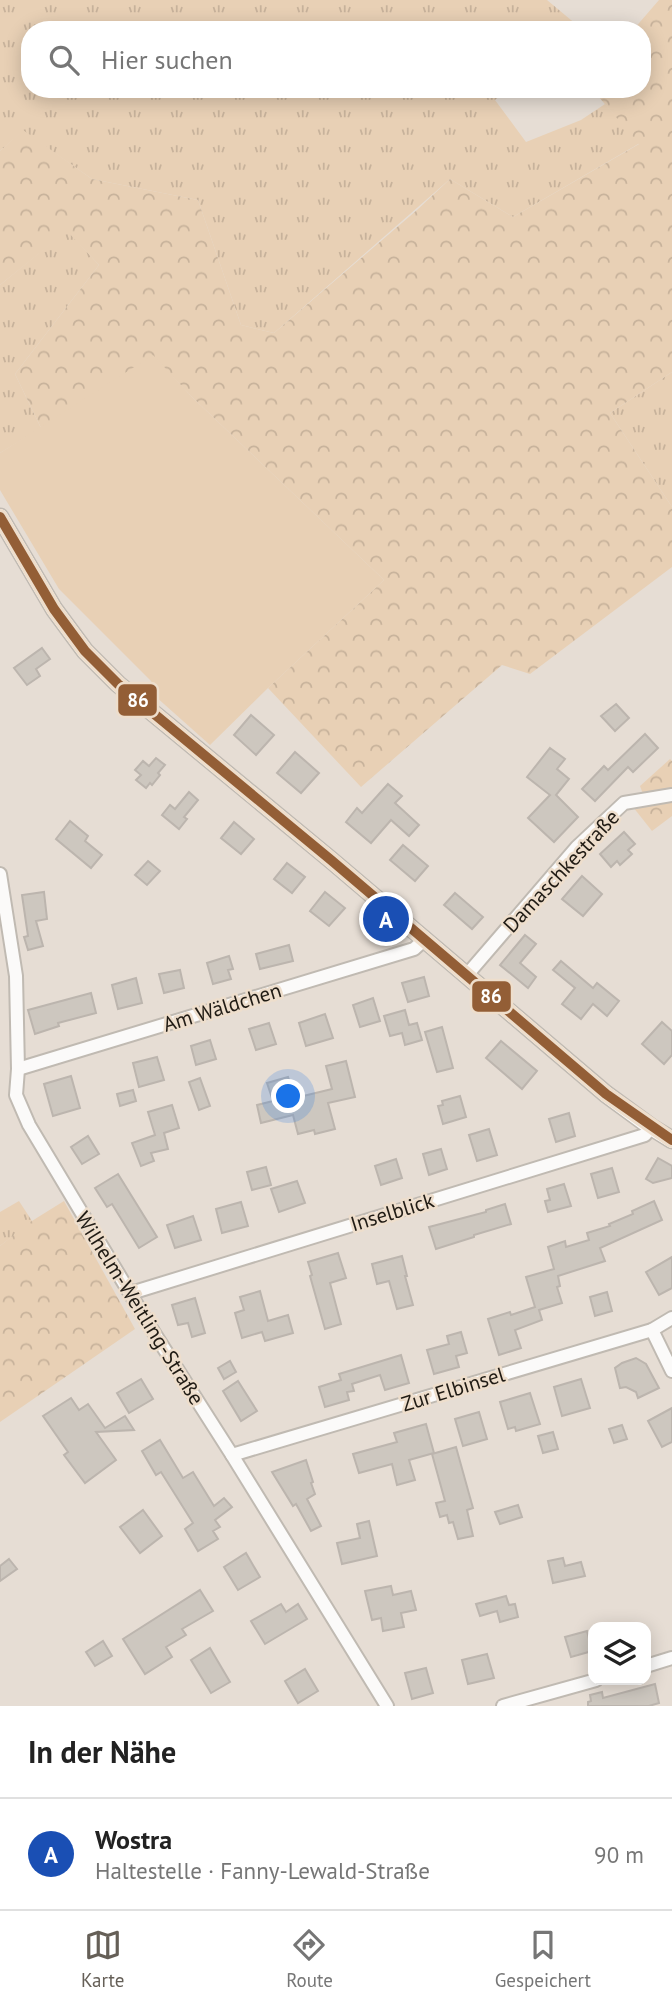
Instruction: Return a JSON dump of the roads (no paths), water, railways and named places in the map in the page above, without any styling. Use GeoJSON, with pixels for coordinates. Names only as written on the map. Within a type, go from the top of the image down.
{"type":"FeatureCollection","features":[{"type":"Feature","properties":{"kind":"street"},"geometry":{"type":"LineString","coordinates":[[0,517],[54,608],[86,651],[110,676],[606,1094],[672,1140]]}},
{"type":"Feature","properties":{"kind":"street","name":"Damaschkestraße"},"geometry":{"type":"LineString","coordinates":[[466,976],[577,847],[624,803],[672,795]]}},
{"type":"Feature","properties":{"kind":"street","name":"Wilhelm-Weitling-Straße"},"geometry":{"type":"LineString","coordinates":[[0,874],[16,976],[16,1095],[29,1125],[149,1325],[387,1706]]}},
{"type":"Feature","properties":{"kind":"street","name":"Am Wäldchen"},"geometry":{"type":"LineString","coordinates":[[18,1069],[414,950],[425,940]]}},
{"type":"Feature","properties":{"kind":"street","name":"Inselblick"},"geometry":{"type":"LineString","coordinates":[[131,1293],[645,1135],[651,1127]]}},
{"type":"Feature","properties":{"kind":"street","name":"Zur Elbinsel"},"geometry":{"type":"LineString","coordinates":[[232,1455],[652,1330],[672,1318]]}},
{"type":"Feature","properties":{"kind":"street"},"geometry":{"type":"LineString","coordinates":[[652,1330],[672,1371]]}},
{"type":"Feature","properties":{"kind":"street"},"geometry":{"type":"LineString","coordinates":[[651,1664],[672,1658]]}},
{"type":"Feature","properties":{"kind":"street"},"geometry":{"type":"LineString","coordinates":[[503,1706],[588,1682]]}},
{"type":"Feature","properties":{"kind":"place","name":"Wostra"},"geometry":{"type":"Point","coordinates":[386,919]}}]}
